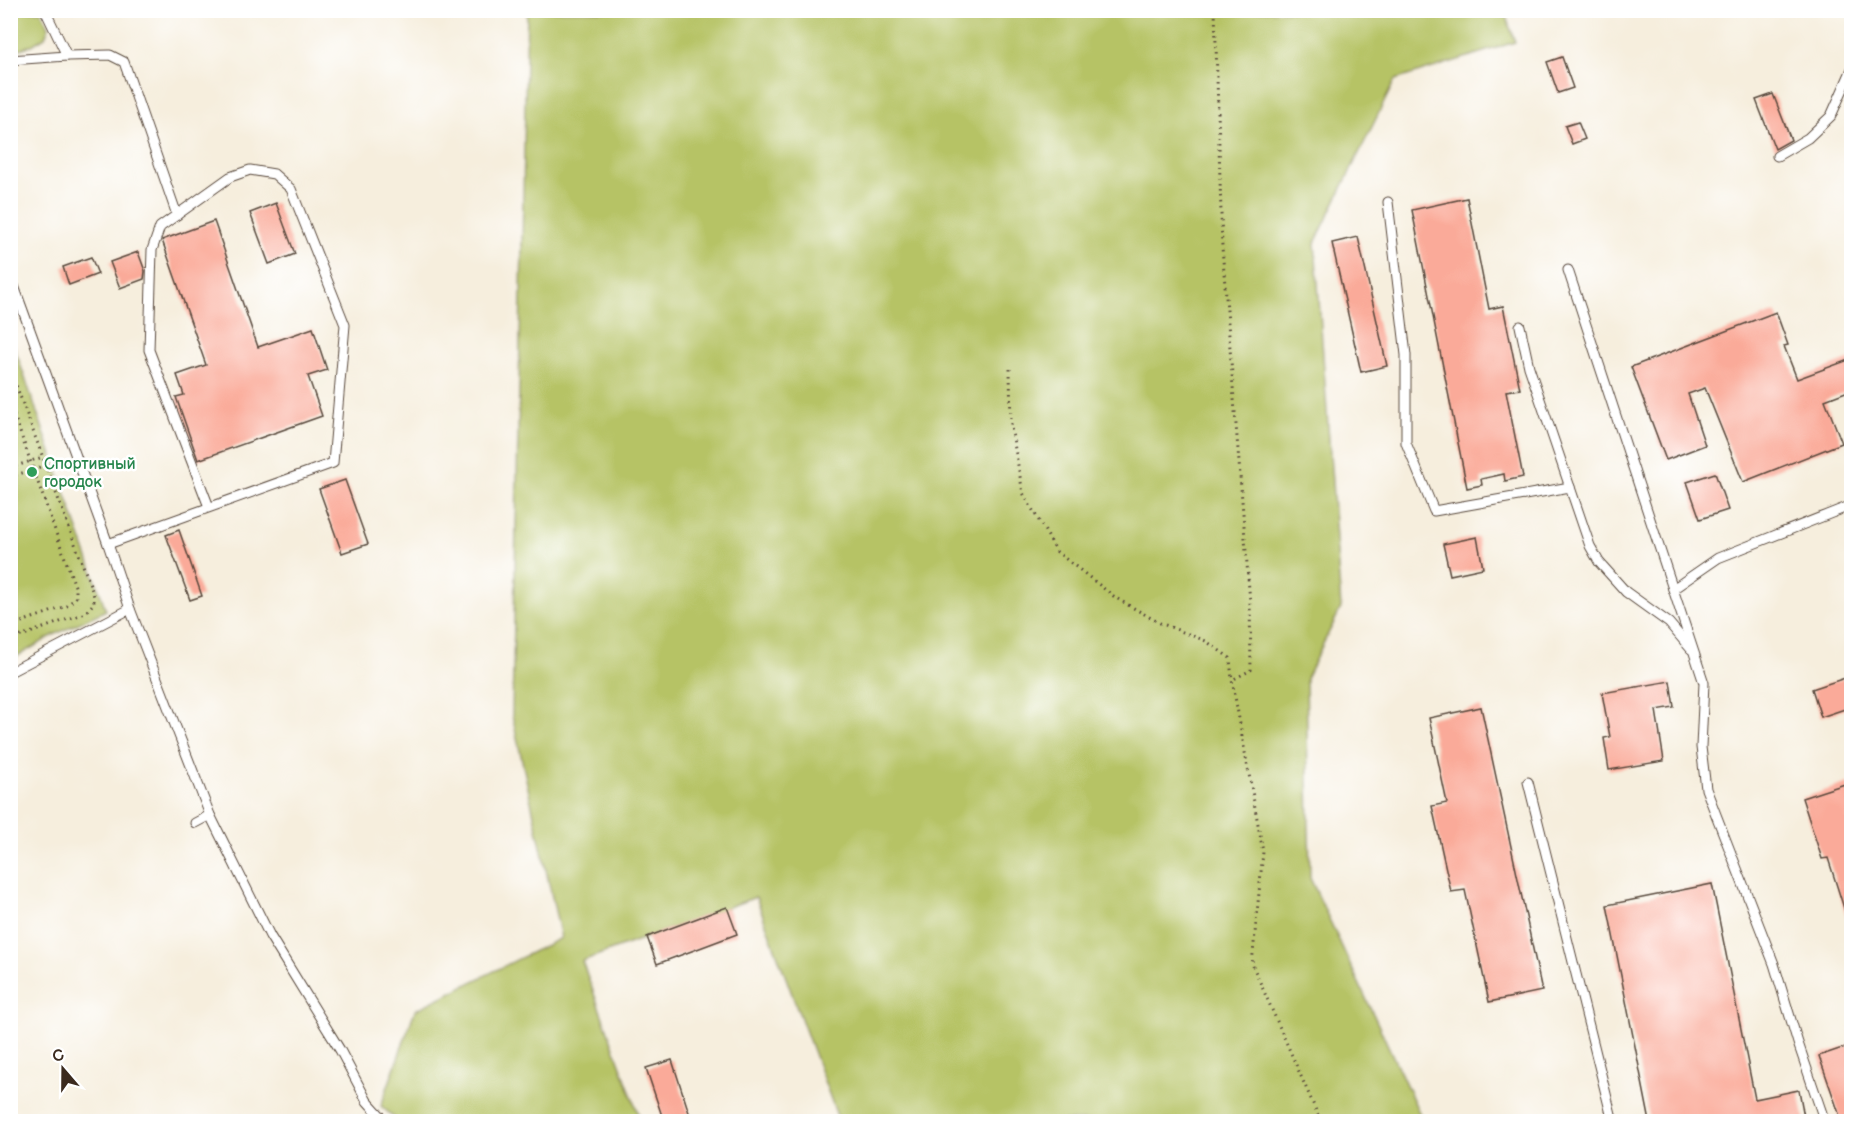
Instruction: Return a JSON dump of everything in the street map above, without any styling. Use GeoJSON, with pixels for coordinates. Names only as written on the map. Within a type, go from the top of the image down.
{"type":"FeatureCollection","features":[{"type":"Feature","properties":{"kind":"lane"},"geometry":{"type":"LineString","coordinates":[[45,10],[67,56]]}},
{"type":"Feature","properties":{"kind":"lane"},"geometry":{"type":"LineString","coordinates":[[10,60],[110,55],[124,62],[177,215]]}},
{"type":"Feature","properties":{"kind":"lane"},"geometry":{"type":"LineString","coordinates":[[1777,156],[1808,138],[1831,116],[1851,69]]}},
{"type":"Feature","properties":{"kind":"lane"},"geometry":{"type":"LineString","coordinates":[[108,544],[333,463],[345,325],[291,189],[274,174],[250,170],[230,177],[160,227],[152,250],[149,350],[209,507]]}},
{"type":"Feature","properties":{"kind":"lane"},"geometry":{"type":"LineString","coordinates":[[1388,202],[1406,356],[1406,443],[1434,511],[1570,487]]}},
{"type":"Feature","properties":{"kind":"lane"},"geometry":{"type":"LineString","coordinates":[[1568,270],[1704,683],[1701,747],[1706,789],[1774,964],[1825,1122]]}},
{"type":"Feature","properties":{"kind":"lane"},"geometry":{"type":"LineString","coordinates":[[10,275],[130,609],[210,815],[270,936],[340,1050],[367,1101],[386,1122]]}},
{"type":"Feature","properties":{"kind":"lane"},"geometry":{"type":"LineString","coordinates":[[1520,326],[1529,367],[1590,546],[1599,562],[1626,592],[1669,623],[1694,654]]}},
{"type":"Feature","properties":{"kind":"lane"},"geometry":{"type":"LineString","coordinates":[[1673,589],[1718,558],[1851,505]]}},
{"type":"Feature","properties":{"kind":"lane"},"geometry":{"type":"LineString","coordinates":[[10,672],[130,609]]}},
{"type":"Feature","properties":{"kind":"lane"},"geometry":{"type":"LineString","coordinates":[[1528,782],[1613,1122]]}},
{"type":"Feature","properties":{"kind":"lane"},"geometry":{"type":"LineString","coordinates":[[195,823],[210,815]]}},
{"type":"Feature","properties":{"kind":"path"},"geometry":{"type":"LineString","coordinates":[[1215,10],[1222,247],[1250,602],[1251,670],[1232,680]]}},
{"type":"Feature","properties":{"kind":"path"},"geometry":{"type":"LineString","coordinates":[[10,369],[87,576],[94,603],[85,613],[11,640],[10,634]]}},
{"type":"Feature","properties":{"kind":"path"},"geometry":{"type":"LineString","coordinates":[[1010,369],[1011,427],[1023,493],[1057,552],[1116,598],[1160,624],[1206,641],[1230,658],[1263,852],[1252,964],[1322,1122]]}},
{"type":"Feature","properties":{"kind":"path"},"geometry":{"type":"LineString","coordinates":[[10,404],[76,589],[76,597],[67,606],[10,626]]}},
{"type":"Feature","properties":{"kind":"path"},"geometry":{"type":"LineString","coordinates":[[10,468],[43,457]]}},
{"type":"Feature","properties":{"kind":"path"},"geometry":{"type":"LineString","coordinates":[[10,477],[46,465]]}},
{"type":"Feature","properties":{"kind":"green space"},"geometry":{"type":"Polygon","coordinates":[[[11,11],[41,11],[49,27],[45,37],[32,45],[11,52],[11,11]]]}},
{"type":"Feature","properties":{"kind":"green space"},"geometry":{"type":"Polygon","coordinates":[[[527,11],[1504,11],[1515,42],[1395,80],[1315,243],[1341,608],[1306,678],[1310,878],[1423,1121],[839,1121],[756,897],[582,961],[641,1121],[398,1121],[381,1106],[415,1010],[561,938],[512,715],[527,11]]]}},
{"type":"Feature","properties":{"kind":"green space","name":"Спортивный городок"},"geometry":{"type":"Polygon","coordinates":[[[11,338],[106,610],[52,636],[11,660],[11,338]]]}},
{"type":"Feature","properties":{"kind":"building"},"geometry":{"type":"Polygon","coordinates":[[[1562,57],[1573,88],[1558,93],[1547,62],[1562,57]]]}},
{"type":"Feature","properties":{"kind":"building"},"geometry":{"type":"Polygon","coordinates":[[[1773,94],[1791,140],[1775,149],[1756,100],[1773,94]]]}},
{"type":"Feature","properties":{"kind":"building"},"geometry":{"type":"Polygon","coordinates":[[[1578,122],[1585,139],[1572,144],[1565,126],[1578,122]]]}},
{"type":"Feature","properties":{"kind":"building"},"geometry":{"type":"Polygon","coordinates":[[[1467,198],[1489,309],[1503,306],[1520,389],[1506,391],[1523,477],[1505,481],[1504,474],[1481,479],[1482,485],[1467,488],[1412,210],[1467,198]]]}},
{"type":"Feature","properties":{"kind":"building"},"geometry":{"type":"Polygon","coordinates":[[[276,203],[295,254],[269,264],[250,213],[276,203]]]}},
{"type":"Feature","properties":{"kind":"building"},"geometry":{"type":"Polygon","coordinates":[[[214,221],[258,347],[313,328],[327,370],[308,376],[322,416],[198,460],[176,397],[184,395],[177,375],[206,365],[162,240],[214,221]]]}},
{"type":"Feature","properties":{"kind":"building"},"geometry":{"type":"Polygon","coordinates":[[[1358,237],[1387,366],[1361,372],[1332,243],[1358,237]]]}},
{"type":"Feature","properties":{"kind":"building"},"geometry":{"type":"Polygon","coordinates":[[[138,252],[145,271],[144,279],[120,288],[110,262],[138,252]]]}},
{"type":"Feature","properties":{"kind":"building"},"geometry":{"type":"Polygon","coordinates":[[[91,257],[98,274],[69,285],[63,267],[91,257]]]}},
{"type":"Feature","properties":{"kind":"building"},"geometry":{"type":"Polygon","coordinates":[[[1776,312],[1788,345],[1784,346],[1797,379],[1851,359],[1851,390],[1825,400],[1842,443],[1743,482],[1705,388],[1688,394],[1705,445],[1666,460],[1631,367],[1776,312]]]}},
{"type":"Feature","properties":{"kind":"building"},"geometry":{"type":"Polygon","coordinates":[[[1715,473],[1728,510],[1700,519],[1687,482],[1715,473]]]}},
{"type":"Feature","properties":{"kind":"building"},"geometry":{"type":"Polygon","coordinates":[[[345,480],[368,544],[342,553],[319,489],[345,480]]]}},
{"type":"Feature","properties":{"kind":"building"},"geometry":{"type":"Polygon","coordinates":[[[179,530],[202,596],[190,600],[166,535],[179,530]]]}},
{"type":"Feature","properties":{"kind":"building"},"geometry":{"type":"Polygon","coordinates":[[[1477,537],[1483,568],[1450,575],[1443,544],[1477,537]]]}},
{"type":"Feature","properties":{"kind":"building"},"geometry":{"type":"Polygon","coordinates":[[[1851,676],[1851,707],[1821,717],[1812,689],[1851,676]]]}},
{"type":"Feature","properties":{"kind":"building"},"geometry":{"type":"Polygon","coordinates":[[[1670,681],[1674,707],[1656,710],[1664,761],[1609,770],[1604,738],[1610,737],[1602,693],[1670,681]]]}},
{"type":"Feature","properties":{"kind":"building"},"geometry":{"type":"Polygon","coordinates":[[[1481,707],[1542,991],[1489,1002],[1465,890],[1451,892],[1432,806],[1447,803],[1429,718],[1481,707]]]}},
{"type":"Feature","properties":{"kind":"building"},"geometry":{"type":"Polygon","coordinates":[[[1848,783],[1851,793],[1851,923],[1849,924],[1828,858],[1822,859],[1802,798],[1848,783]]]}},
{"type":"Feature","properties":{"kind":"building"},"geometry":{"type":"Polygon","coordinates":[[[1712,884],[1755,1099],[1799,1090],[1805,1122],[1770,1122],[1769,1115],[1735,1122],[1650,1122],[1607,905],[1712,884]]]}},
{"type":"Feature","properties":{"kind":"building"},"geometry":{"type":"Polygon","coordinates":[[[727,907],[737,934],[657,964],[647,937],[727,907]]]}},
{"type":"Feature","properties":{"kind":"building"},"geometry":{"type":"Polygon","coordinates":[[[1851,1045],[1851,1122],[1842,1122],[1819,1056],[1851,1045]]]}},
{"type":"Feature","properties":{"kind":"building"},"geometry":{"type":"Polygon","coordinates":[[[672,1060],[692,1122],[664,1122],[646,1068],[672,1060]]]}},
{"type":"Feature","properties":{"kind":"place","name":"Спортивный городок"},"geometry":{"type":"Point","coordinates":[32,472]}}]}
